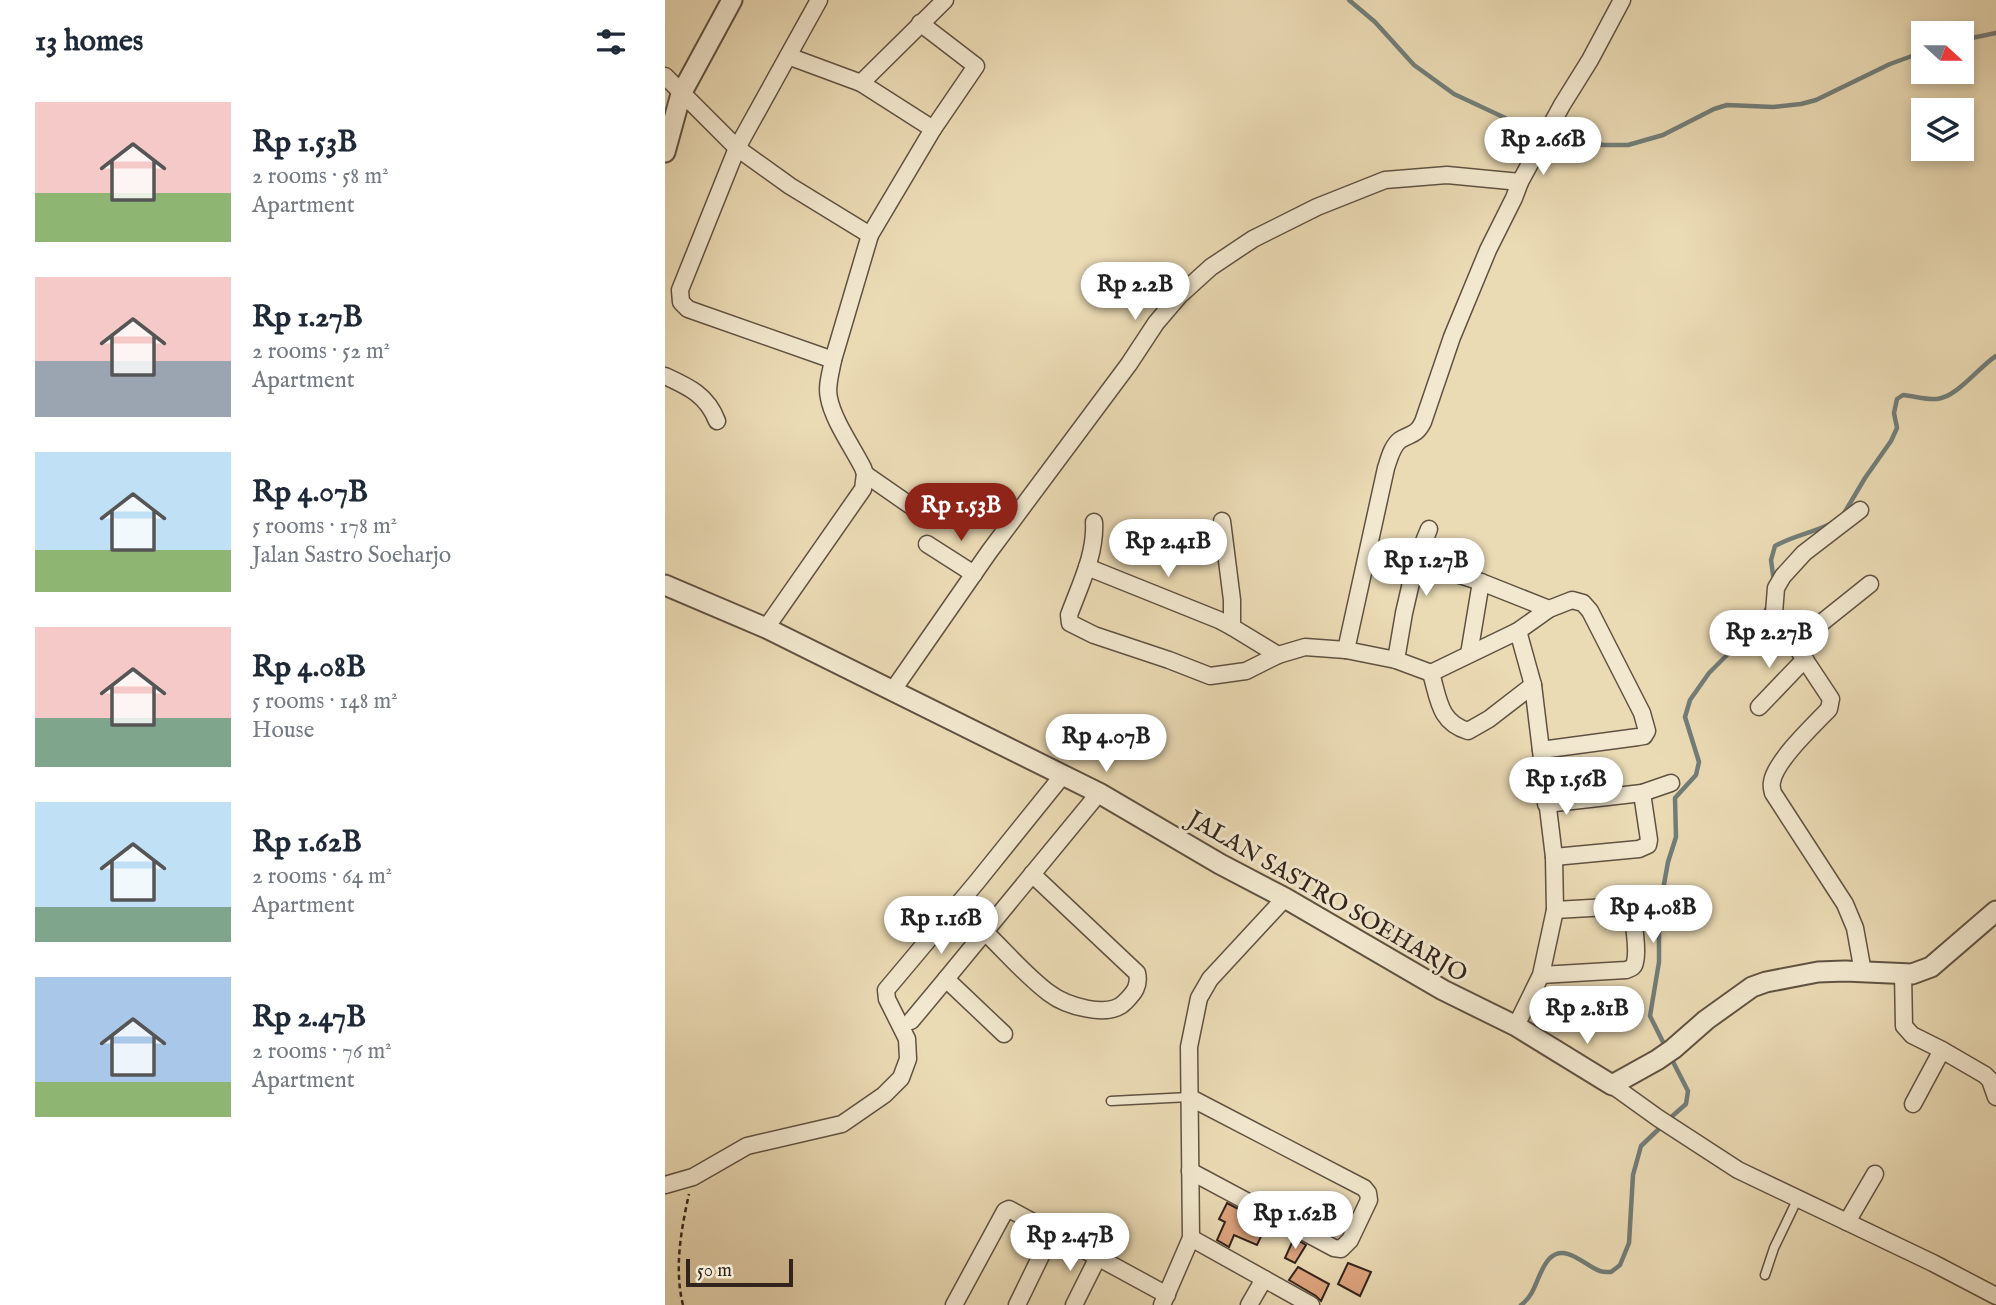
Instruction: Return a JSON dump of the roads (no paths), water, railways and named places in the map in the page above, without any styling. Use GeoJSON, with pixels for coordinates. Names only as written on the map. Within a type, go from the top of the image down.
{"type":"FeatureCollection","features":[{"type":"Feature","properties":{"kind":"street"},"geometry":{"type":"LineString","coordinates":[[665,152],[681,94],[732,0]]}},
{"type":"Feature","properties":{"kind":"street"},"geometry":{"type":"LineString","coordinates":[[819,0],[737,148],[680,290],[681,302],[688,309],[833,360]]}},
{"type":"Feature","properties":{"kind":"street"},"geometry":{"type":"LineString","coordinates":[[862,83],[945,0]]}},
{"type":"Feature","properties":{"kind":"street"},"geometry":{"type":"LineString","coordinates":[[1346,650],[1392,451],[1399,441],[1419,431],[1488,250],[1520,182],[1622,0]]}},
{"type":"Feature","properties":{"kind":"street"},"geometry":{"type":"LineString","coordinates":[[914,508],[865,474],[831,408],[828,385],[870,235],[933,129],[976,66],[920,23]]}},
{"type":"Feature","properties":{"kind":"street"},"geometry":{"type":"LineString","coordinates":[[788,56],[862,83],[933,129]]}},
{"type":"Feature","properties":{"kind":"street"},"geometry":{"type":"LineString","coordinates":[[665,76],[737,148],[790,186],[870,235]]}},
{"type":"Feature","properties":{"kind":"street"},"geometry":{"type":"LineString","coordinates":[[893,690],[974,573],[1129,364],[1156,323],[1179,296],[1211,267],[1253,239],[1317,207],[1385,180],[1447,176],[1520,182]]}},
{"type":"Feature","properties":{"kind":"street"},"geometry":{"type":"LineString","coordinates":[[665,376],[692,388],[713,410],[717,421]]}},
{"type":"Feature","properties":{"kind":"street"},"geometry":{"type":"LineString","coordinates":[[766,628],[859,497],[865,474]]}},
{"type":"Feature","properties":{"kind":"street"},"geometry":{"type":"LineString","coordinates":[[1860,510],[1804,553],[1776,588],[1774,613],[1831,699],[1829,709],[1785,757],[1771,785],[1773,793],[1845,904],[1855,928],[1863,972]]}},
{"type":"Feature","properties":{"kind":"street"},"geometry":{"type":"LineString","coordinates":[[1094,522],[1095,533],[1087,567],[1069,615],[1070,622],[1094,635],[1210,676],[1246,671],[1278,655],[1305,647],[1346,650],[1397,660],[1431,673],[1518,631],[1549,609],[1572,600],[1583,603],[1590,611],[1642,713],[1647,731],[1644,736],[1541,750]]}},
{"type":"Feature","properties":{"kind":"street"},"geometry":{"type":"LineString","coordinates":[[1222,522],[1232,600],[1232,627]]}},
{"type":"Feature","properties":{"kind":"street"},"geometry":{"type":"LineString","coordinates":[[1397,660],[1416,561],[1429,529]]}},
{"type":"Feature","properties":{"kind":"street"},"geometry":{"type":"LineString","coordinates":[[927,544],[974,573]]}},
{"type":"Feature","properties":{"kind":"street"},"geometry":{"type":"LineString","coordinates":[[1416,561],[1481,582],[1549,609]]}},
{"type":"Feature","properties":{"kind":"street"},"geometry":{"type":"LineString","coordinates":[[1087,567],[1219,620],[1278,655]]}},
{"type":"Feature","properties":{"kind":"street"},"geometry":{"type":"LineString","coordinates":[[1469,654],[1481,582]]}},
{"type":"Feature","properties":{"kind":"street"},"geometry":{"type":"LineString","coordinates":[[1795,644],[1870,584]]}},
{"type":"Feature","properties":{"kind":"street","name":"JALAN SASTRO SOEHARJO"},"geometry":{"type":"LineString","coordinates":[[665,585],[766,628],[1099,793],[1443,990],[1516,1027],[1612,1085]]}},
{"type":"Feature","properties":{"kind":"street"},"geometry":{"type":"LineString","coordinates":[[1516,1027],[1541,975],[1555,910],[1554,857],[1533,685],[1518,631]]}},
{"type":"Feature","properties":{"kind":"street"},"geometry":{"type":"LineString","coordinates":[[1759,707],[1805,659]]}},
{"type":"Feature","properties":{"kind":"street"},"geometry":{"type":"LineString","coordinates":[[1431,673],[1444,716],[1456,727],[1468,731],[1489,719],[1533,685]]}},
{"type":"Feature","properties":{"kind":"street"},"geometry":{"type":"LineString","coordinates":[[665,1185],[693,1177],[747,1146],[842,1124],[884,1095],[901,1078],[908,1059],[907,1039],[887,999],[886,990],[977,883],[1063,775]]}},
{"type":"Feature","properties":{"kind":"street"},"geometry":{"type":"LineString","coordinates":[[1546,804],[1642,793],[1671,783]]}},
{"type":"Feature","properties":{"kind":"street"},"geometry":{"type":"LineString","coordinates":[[911,1021],[1099,793]]}},
{"type":"Feature","properties":{"kind":"street"},"geometry":{"type":"LineString","coordinates":[[1554,857],[1639,849],[1648,845],[1642,793]]}},
{"type":"Feature","properties":{"kind":"street"},"geometry":{"type":"LineString","coordinates":[[985,932],[1049,994],[1063,1002],[1098,1011],[1108,1010],[1120,1007],[1135,992],[1139,981],[1137,973],[1032,874]]}},
{"type":"Feature","properties":{"kind":"street"},"geometry":{"type":"LineString","coordinates":[[954,1305],[1005,1211],[1009,1209],[1098,1257],[1164,1300],[1191,1238],[1189,1047],[1199,998],[1210,979],[1285,898]]}},
{"type":"Feature","properties":{"kind":"street"},"geometry":{"type":"LineString","coordinates":[[1541,975],[1626,970],[1632,968],[1635,963],[1635,934],[1630,908],[1626,906],[1555,910]]}},
{"type":"Feature","properties":{"kind":"street"},"geometry":{"type":"LineString","coordinates":[[1996,911],[1931,967],[1912,974],[1818,972],[1752,987],[1665,1055],[1612,1085],[1738,1170],[1996,1296]]}},
{"type":"Feature","properties":{"kind":"street"},"geometry":{"type":"LineString","coordinates":[[1903,973],[1904,1026],[1912,1035],[1985,1075],[1990,1080],[1996,1097]]}},
{"type":"Feature","properties":{"kind":"street"},"geometry":{"type":"LineString","coordinates":[[946,979],[1004,1034]]}},
{"type":"Feature","properties":{"kind":"street"},"geometry":{"type":"LineString","coordinates":[[1913,1104],[1942,1050]]}},
{"type":"Feature","properties":{"kind":"street"},"geometry":{"type":"LineString","coordinates":[[1189,1097],[1364,1188],[1369,1200],[1350,1240],[1341,1249],[1334,1248],[1190,1171]]}},
{"type":"Feature","properties":{"kind":"street"},"geometry":{"type":"LineString","coordinates":[[1847,1222],[1875,1174]]}},
{"type":"Feature","properties":{"kind":"street"},"geometry":{"type":"LineString","coordinates":[[1017,1305],[1052,1233]]}},
{"type":"Feature","properties":{"kind":"street"},"geometry":{"type":"LineString","coordinates":[[1191,1238],[1311,1305]]}},
{"type":"Feature","properties":{"kind":"street"},"geometry":{"type":"LineString","coordinates":[[1074,1305],[1098,1257]]}},
{"type":"Feature","properties":{"kind":"street"},"geometry":{"type":"LineString","coordinates":[[1249,1305],[1265,1279]]}},
{"type":"Feature","properties":{"kind":"lane"},"geometry":{"type":"LineString","coordinates":[[1111,1101],[1189,1097]]}},
{"type":"Feature","properties":{"kind":"lane"},"geometry":{"type":"LineString","coordinates":[[1765,1275],[1774,1248],[1798,1198]]}},
{"type":"Feature","properties":{"kind":"waterway"},"geometry":{"type":"LineString","coordinates":[[1349,0],[1375,22],[1414,65],[1454,94],[1516,123],[1603,145],[1628,145],[1663,135],[1727,105],[1773,107],[1816,100],[1911,56]]}},
{"type":"Feature","properties":{"kind":"waterway"},"geometry":{"type":"LineString","coordinates":[[1974,38],[1996,33]]}},
{"type":"Feature","properties":{"kind":"waterway"},"geometry":{"type":"LineString","coordinates":[[1843,515],[1891,441],[1897,428],[1894,413],[1897,399],[1903,395],[1933,399],[1945,397],[1996,356]]}},
{"type":"Feature","properties":{"kind":"waterway"},"geometry":{"type":"LineString","coordinates":[[1774,582],[1771,560],[1775,546],[1830,524]]}},
{"type":"Feature","properties":{"kind":"waterway"},"geometry":{"type":"LineString","coordinates":[[1666,1048],[1650,1016],[1659,962],[1659,912],[1668,862],[1676,837],[1675,798],[1696,775],[1699,762],[1685,717],[1690,700],[1709,673],[1758,624],[1768,606]]}},
{"type":"Feature","properties":{"kind":"waterway"},"geometry":{"type":"LineString","coordinates":[[1669,1119],[1686,1104],[1688,1091],[1670,1056]]}},
{"type":"Feature","properties":{"kind":"waterway"},"geometry":{"type":"LineString","coordinates":[[1521,1305],[1530,1295],[1546,1263],[1556,1254],[1569,1254],[1602,1272],[1611,1272],[1620,1265],[1629,1243],[1633,1175],[1641,1146],[1663,1125]]}}]}
